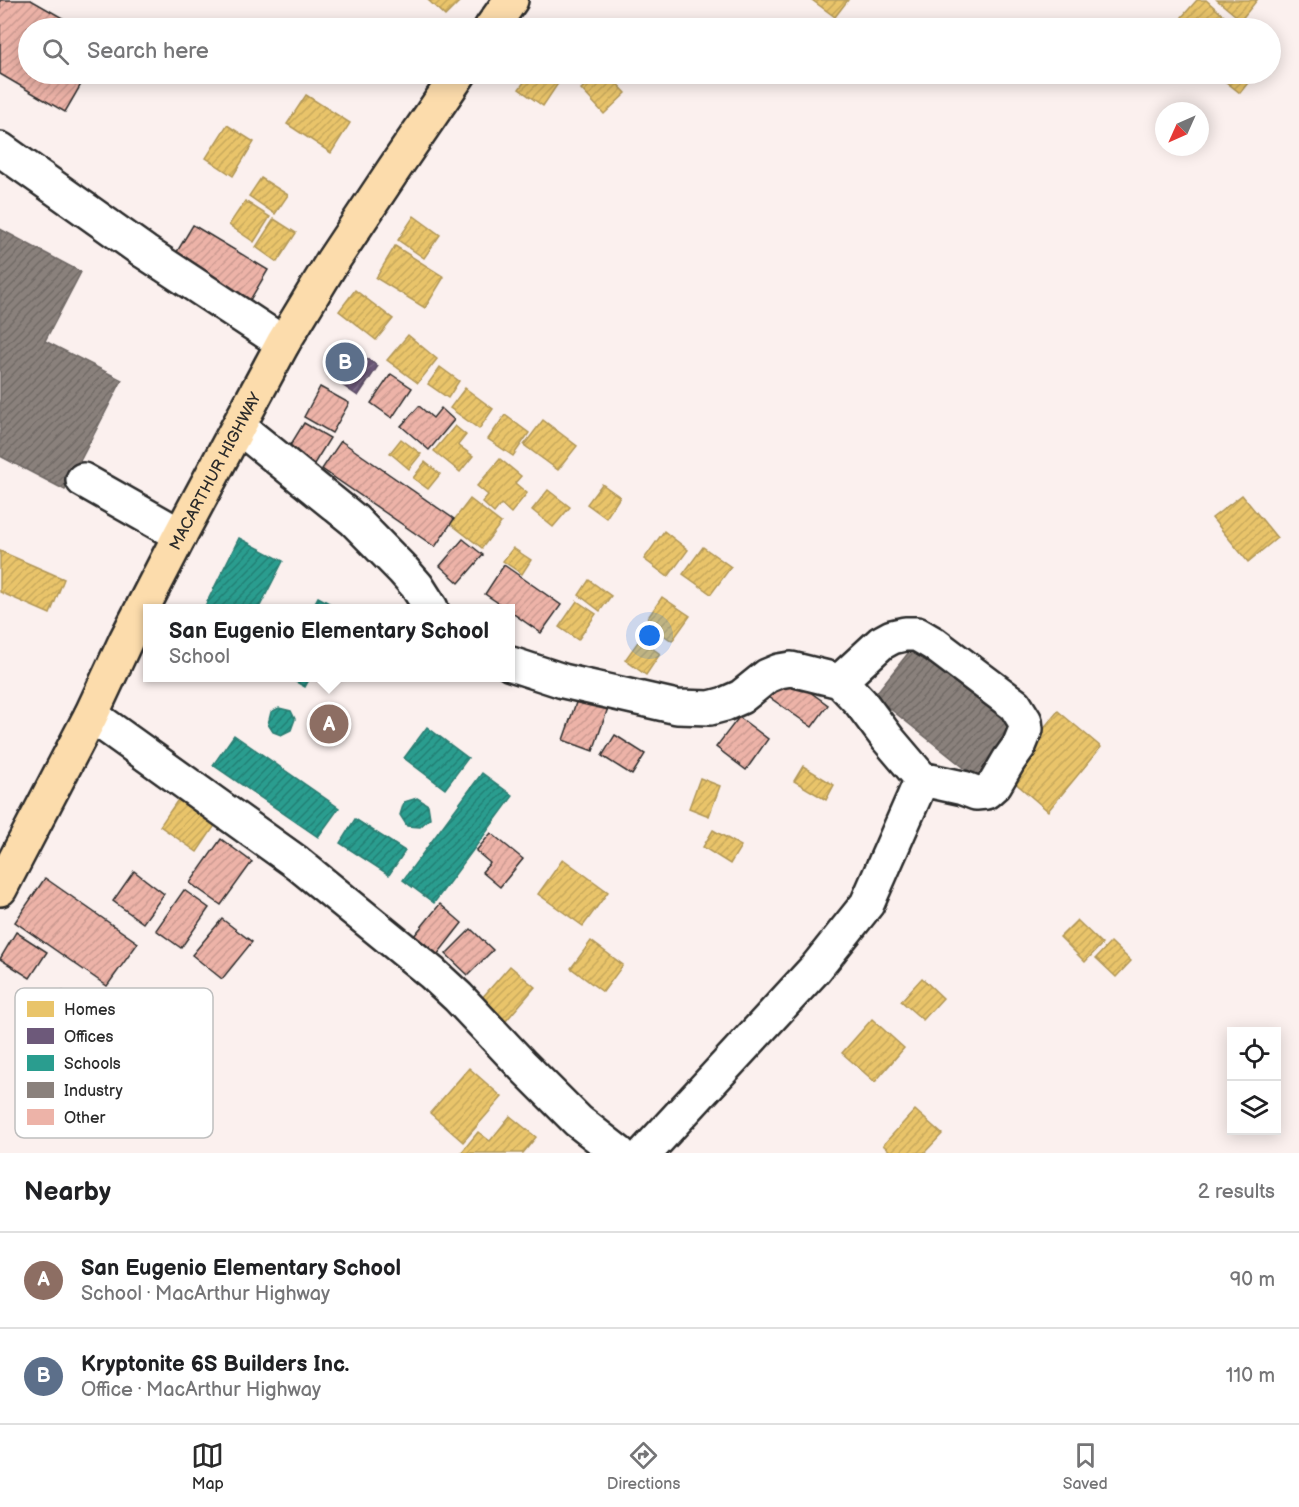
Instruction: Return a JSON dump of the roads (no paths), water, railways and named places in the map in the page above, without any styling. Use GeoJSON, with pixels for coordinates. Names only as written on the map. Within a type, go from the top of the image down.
{"type":"FeatureCollection","features":[{"type":"Feature","properties":{"kind":"highway"},"geometry":{"type":"LineString","coordinates":[[498,18],[511,0]]}},
{"type":"Feature","properties":{"kind":"highway","name":"MACARTHUR HIGHWAY"},"geometry":{"type":"LineString","coordinates":[[145,604],[283,343],[332,261],[452,84]]}},
{"type":"Feature","properties":{"kind":"highway","name":"MACARTHUR HIGHWAY"},"geometry":{"type":"LineString","coordinates":[[0,889],[91,715],[143,607]]}},
{"type":"Feature","properties":{"kind":"street"},"geometry":{"type":"LineString","coordinates":[[0,149],[146,252],[283,343]]}},
{"type":"Feature","properties":{"kind":"street"},"geometry":{"type":"LineString","coordinates":[[239,427],[354,520],[404,570],[428,604]]}},
{"type":"Feature","properties":{"kind":"street"},"geometry":{"type":"LineString","coordinates":[[83,480],[180,535]]}},
{"type":"Feature","properties":{"kind":"street"},"geometry":{"type":"LineString","coordinates":[[515,666],[563,681],[677,707],[710,708],[725,704],[741,697],[767,676],[791,669],[840,681],[861,703],[922,779],[976,793],[986,792],[995,784],[1019,746],[1026,729],[1025,721],[1015,705],[934,644],[917,634],[892,637],[880,643],[840,681]]}},
{"type":"Feature","properties":{"kind":"street"},"geometry":{"type":"LineString","coordinates":[[91,715],[296,862],[432,973],[578,1121],[619,1153]]}},
{"type":"Feature","properties":{"kind":"street"},"geometry":{"type":"LineString","coordinates":[[645,1153],[816,968],[867,904],[922,779]]}},
{"type":"Feature","properties":{"kind":"place","name":"Kryptonite 6S Builders Inc."},"geometry":{"type":"Point","coordinates":[345,362]}},
{"type":"Feature","properties":{"kind":"place","name":"San Eugenio Elementary School"},"geometry":{"type":"Point","coordinates":[329,724]}}]}
